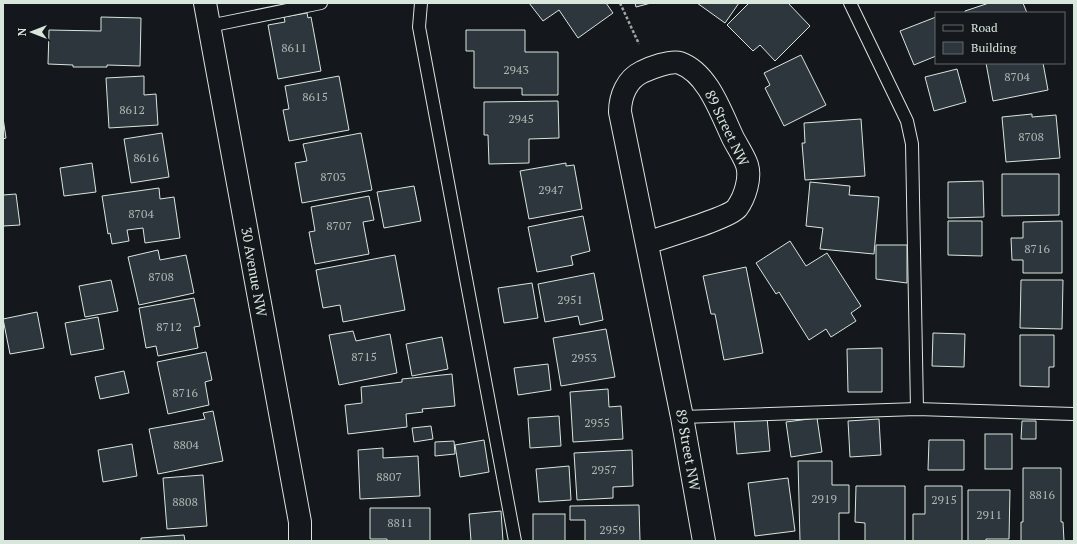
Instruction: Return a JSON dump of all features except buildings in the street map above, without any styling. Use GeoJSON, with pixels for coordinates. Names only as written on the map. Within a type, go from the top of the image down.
{"type":"FeatureCollection","features":[{"type":"Feature","properties":{"kind":"street","name":"30 Avenue NW"},"geometry":{"type":"LineString","coordinates":[[205,3],[300,522],[300,541]]}},
{"type":"Feature","properties":{"kind":"street","name":"89 Street NW"},"geometry":{"type":"LineString","coordinates":[[647,243],[722,217],[736,209],[744,194],[748,180],[747,165],[709,89],[696,74],[679,63],[654,66],[636,74],[624,90],[620,102],[620,112],[682,417],[704,541]]}},
{"type":"Feature","properties":{"kind":"lane"},"geometry":{"type":"LineString","coordinates":[[209,26],[321,3]]}},
{"type":"Feature","properties":{"kind":"lane"},"geometry":{"type":"LineString","coordinates":[[421,3],[419,27],[514,541]]}},
{"type":"Feature","properties":{"kind":"lane"},"geometry":{"type":"LineString","coordinates":[[850,3],[907,121],[912,144],[917,409]]}},
{"type":"Feature","properties":{"kind":"lane"},"geometry":{"type":"LineString","coordinates":[[682,417],[917,409],[1074,414]]}},
{"type":"Feature","properties":{"kind":"path"},"geometry":{"type":"LineString","coordinates":[[620,3],[639,44]]}}]}
